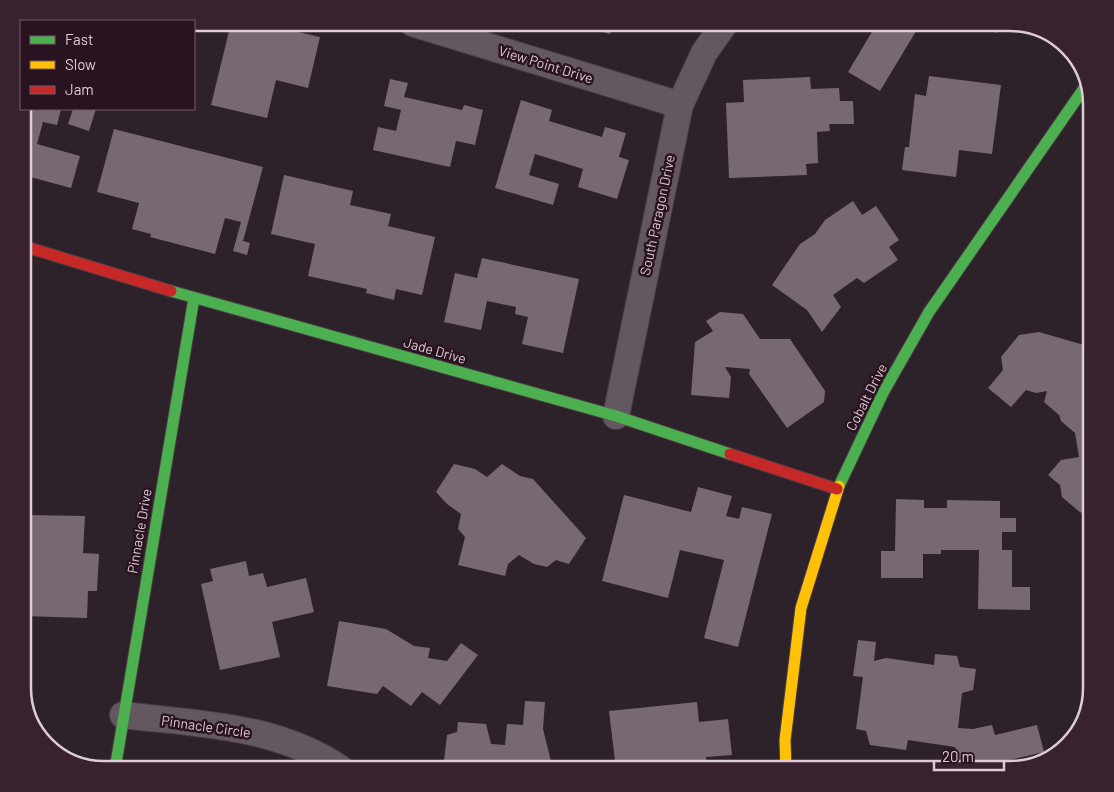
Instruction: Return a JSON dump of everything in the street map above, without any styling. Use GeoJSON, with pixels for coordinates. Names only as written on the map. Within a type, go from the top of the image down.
{"type":"FeatureCollection","features":[{"type":"Feature","properties":{"kind":"street","name":"View Point Drive"},"geometry":{"type":"LineString","coordinates":[[441,31],[680,105]]}},
{"type":"Feature","properties":{"kind":"street","name":"South Paragon Drive"},"geometry":{"type":"LineString","coordinates":[[616,416],[680,105],[704,53],[719,31]]}},
{"type":"Feature","properties":{"kind":"street","name":"Cobalt Drive"},"geometry":{"type":"LineString","coordinates":[[786,761],[785,740],[801,608],[837,489],[884,392],[930,312],[1081,92]]}},
{"type":"Feature","properties":{"kind":"street","name":"Jade Drive"},"geometry":{"type":"LineString","coordinates":[[31,248],[194,298],[616,416],[837,489]]}},
{"type":"Feature","properties":{"kind":"street","name":"Pinnacle Drive"},"geometry":{"type":"LineString","coordinates":[[116,761],[194,298]]}},
{"type":"Feature","properties":{"kind":"street","name":"Pinnacle Circle"},"geometry":{"type":"LineString","coordinates":[[123,716],[247,729],[297,746],[324,761]]}},
{"type":"Feature","properties":{"kind":"building"},"geometry":{"type":"Polygon","coordinates":[[[229,31],[294,31],[320,37],[308,88],[276,80],[267,118],[211,105],[229,31]]]}},
{"type":"Feature","properties":{"kind":"building"},"geometry":{"type":"Polygon","coordinates":[[[599,31],[611,31],[610,34],[599,31]]]}},
{"type":"Feature","properties":{"kind":"building"},"geometry":{"type":"Polygon","coordinates":[[[872,31],[916,31],[880,91],[848,72],[872,31]]]}},
{"type":"Feature","properties":{"kind":"building"},"geometry":{"type":"Polygon","coordinates":[[[929,76],[1001,85],[992,154],[959,150],[956,177],[902,170],[905,147],[909,147],[915,94],[926,96],[929,76]]]}},
{"type":"Feature","properties":{"kind":"building"},"geometry":{"type":"Polygon","coordinates":[[[810,77],[811,89],[839,88],[840,101],[853,101],[854,124],[829,124],[830,131],[817,132],[818,163],[806,164],[807,175],[729,178],[726,103],[744,102],[743,80],[810,77]]]}},
{"type":"Feature","properties":{"kind":"building"},"geometry":{"type":"Polygon","coordinates":[[[390,79],[408,83],[404,97],[462,110],[464,105],[483,110],[475,145],[456,141],[450,167],[373,150],[378,127],[396,131],[401,110],[384,106],[390,79]]]}},
{"type":"Feature","properties":{"kind":"building"},"geometry":{"type":"Polygon","coordinates":[[[521,100],[552,110],[549,121],[602,137],[605,127],[626,133],[619,157],[629,160],[617,199],[578,187],[583,169],[535,154],[529,175],[559,184],[553,205],[495,188],[521,100]]]}},
{"type":"Feature","properties":{"kind":"building"},"geometry":{"type":"Polygon","coordinates":[[[31,110],[61,110],[57,125],[43,122],[37,144],[80,156],[71,188],[31,177],[31,110]]]}},
{"type":"Feature","properties":{"kind":"building"},"geometry":{"type":"Polygon","coordinates":[[[73,110],[96,110],[89,131],[68,124],[73,110]]]}},
{"type":"Feature","properties":{"kind":"building"},"geometry":{"type":"Polygon","coordinates":[[[114,129],[263,167],[243,241],[250,243],[247,255],[233,251],[241,222],[225,218],[215,254],[150,237],[151,234],[132,229],[139,203],[97,192],[114,129]]]}},
{"type":"Feature","properties":{"kind":"building"},"geometry":{"type":"Polygon","coordinates":[[[284,175],[353,191],[350,205],[391,214],[388,226],[435,237],[422,295],[396,289],[394,300],[366,293],[367,289],[308,276],[315,244],[271,234],[284,175]]]}},
{"type":"Feature","properties":{"kind":"building"},"geometry":{"type":"Polygon","coordinates":[[[853,201],[862,215],[876,206],[899,240],[889,247],[898,260],[864,283],[857,278],[833,295],[841,307],[822,332],[807,310],[772,285],[800,244],[815,234],[825,220],[853,201]]]}},
{"type":"Feature","properties":{"kind":"building"},"geometry":{"type":"Polygon","coordinates":[[[482,258],[579,279],[563,353],[522,344],[528,317],[515,314],[516,307],[487,301],[481,330],[444,322],[455,273],[477,278],[482,258]]]}},
{"type":"Feature","properties":{"kind":"building"},"geometry":{"type":"Polygon","coordinates":[[[720,312],[743,314],[760,339],[790,339],[825,391],[824,402],[787,428],[749,374],[750,369],[725,367],[731,377],[729,398],[691,395],[695,342],[713,331],[706,321],[720,312]]]}},
{"type":"Feature","properties":{"kind":"building"},"geometry":{"type":"Polygon","coordinates":[[[1039,332],[1083,345],[1083,511],[1081,513],[1062,497],[1060,485],[1048,475],[1061,460],[1079,457],[1075,433],[1044,402],[1047,391],[1036,393],[1026,390],[1011,407],[988,388],[1003,370],[1001,357],[1019,335],[1039,332]]]}},
{"type":"Feature","properties":{"kind":"building"},"geometry":{"type":"Polygon","coordinates":[[[454,464],[475,469],[487,477],[502,464],[520,476],[533,479],[586,538],[569,564],[556,560],[547,567],[534,564],[519,555],[508,564],[505,576],[458,565],[465,537],[458,529],[461,514],[447,504],[436,492],[454,464]]]}},
{"type":"Feature","properties":{"kind":"building"},"geometry":{"type":"Polygon","coordinates":[[[698,487],[732,496],[726,516],[739,519],[742,507],[772,514],[738,647],[704,638],[724,560],[680,550],[668,598],[602,581],[624,495],[691,512],[698,487]]]}},
{"type":"Feature","properties":{"kind":"building"},"geometry":{"type":"Polygon","coordinates":[[[896,499],[924,500],[924,508],[947,508],[947,500],[1000,501],[1000,518],[1016,518],[1016,532],[1002,532],[1002,550],[1012,550],[1012,587],[1030,587],[1030,610],[978,609],[979,550],[941,550],[941,554],[923,554],[923,578],[881,578],[881,551],[895,551],[896,499]]]}},
{"type":"Feature","properties":{"kind":"building"},"geometry":{"type":"Polygon","coordinates":[[[31,515],[85,516],[83,553],[99,554],[97,591],[88,591],[87,618],[31,616],[31,515]]]}},
{"type":"Feature","properties":{"kind":"building"},"geometry":{"type":"Polygon","coordinates":[[[246,561],[249,576],[263,573],[267,587],[306,578],[314,612],[272,622],[280,657],[220,670],[201,584],[213,581],[210,569],[246,561]]]}},
{"type":"Feature","properties":{"kind":"building"},"geometry":{"type":"Polygon","coordinates":[[[339,621],[386,629],[414,646],[430,648],[428,658],[447,661],[461,643],[478,655],[440,705],[422,692],[411,706],[383,686],[377,694],[327,686],[339,621]]]}},
{"type":"Feature","properties":{"kind":"building"},"geometry":{"type":"Polygon","coordinates":[[[858,640],[876,642],[874,661],[886,658],[934,665],[935,654],[957,656],[960,667],[976,669],[973,690],[962,693],[958,728],[973,729],[992,725],[995,735],[1037,725],[1044,752],[1005,761],[959,761],[955,747],[908,740],[906,750],[870,745],[866,731],[856,729],[863,677],[853,676],[858,640]]]}},
{"type":"Feature","properties":{"kind":"building"},"geometry":{"type":"Polygon","coordinates":[[[525,701],[545,702],[543,729],[551,761],[444,761],[447,735],[457,732],[458,722],[486,724],[491,744],[505,745],[507,724],[523,725],[525,701]]]}},
{"type":"Feature","properties":{"kind":"building"},"geometry":{"type":"Polygon","coordinates":[[[697,702],[699,722],[728,719],[732,755],[706,757],[706,761],[615,761],[609,711],[697,702]]]}},
{"type":"Feature","properties":{"kind":"traffic: fast"},"geometry":{"type":"LineString","coordinates":[[839,486],[884,391],[929,312],[1081,92]]}},
{"type":"Feature","properties":{"kind":"traffic: fast"},"geometry":{"type":"LineString","coordinates":[[171,291],[616,416],[730,454]]}},
{"type":"Feature","properties":{"kind":"traffic: fast"},"geometry":{"type":"LineString","coordinates":[[116,761],[194,298]]}},
{"type":"Feature","properties":{"kind":"traffic: slow"},"geometry":{"type":"LineString","coordinates":[[786,761],[785,740],[801,608],[839,486]]}},
{"type":"Feature","properties":{"kind":"traffic: jam"},"geometry":{"type":"LineString","coordinates":[[31,248],[171,291]]}},
{"type":"Feature","properties":{"kind":"traffic: jam"},"geometry":{"type":"LineString","coordinates":[[730,454],[837,489]]}}]}
